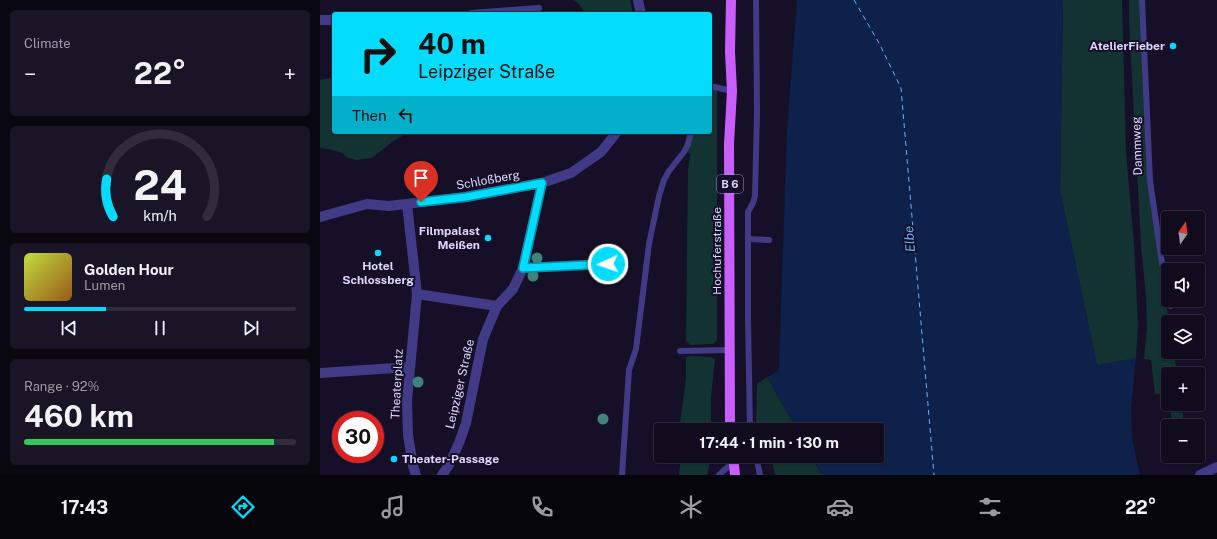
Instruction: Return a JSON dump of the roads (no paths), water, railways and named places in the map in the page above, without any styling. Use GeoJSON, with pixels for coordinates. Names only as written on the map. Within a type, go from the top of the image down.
{"type":"FeatureCollection","features":[{"type":"Feature","properties":{"kind":"main road","name":"Hochuferstraße"},"geometry":{"type":"LineString","coordinates":[[730,423],[729,144],[732,91],[730,52],[731,0]]}},
{"type":"Feature","properties":{"kind":"main road"},"geometry":{"type":"LineString","coordinates":[[734,463],[735,475]]}},
{"type":"Feature","properties":{"kind":"street"},"geometry":{"type":"LineString","coordinates":[[638,0],[641,12]]}},
{"type":"Feature","properties":{"kind":"street"},"geometry":{"type":"LineString","coordinates":[[320,20],[332,20]]}},
{"type":"Feature","properties":{"kind":"street"},"geometry":{"type":"LineString","coordinates":[[542,183],[571,173],[600,152],[615,134]]}},
{"type":"Feature","properties":{"kind":"street","name":"Schloßberg"},"geometry":{"type":"LineString","coordinates":[[320,218],[367,204],[388,206],[466,197],[542,183]]}},
{"type":"Feature","properties":{"kind":"street","name":"Leipziger Straße"},"geometry":{"type":"LineString","coordinates":[[442,475],[449,465],[466,423],[483,339],[498,306],[513,289],[523,268],[542,183]]}},
{"type":"Feature","properties":{"kind":"street","name":"Theaterplatz"},"geometry":{"type":"LineString","coordinates":[[407,204],[417,294],[407,401],[408,435],[416,475]]}},
{"type":"Feature","properties":{"kind":"street"},"geometry":{"type":"LineString","coordinates":[[523,268],[608,264]]}},
{"type":"Feature","properties":{"kind":"street"},"geometry":{"type":"LineString","coordinates":[[417,294],[498,306]]}},
{"type":"Feature","properties":{"kind":"street"},"geometry":{"type":"LineString","coordinates":[[320,373],[410,368]]}},
{"type":"Feature","properties":{"kind":"street"},"geometry":{"type":"LineString","coordinates":[[1200,475],[1217,467]]}},
{"type":"Feature","properties":{"kind":"lane"},"geometry":{"type":"LineString","coordinates":[[750,423],[748,212],[755,196],[757,113],[756,0]]}},
{"type":"Feature","properties":{"kind":"lane","name":"Dammweg"},"geometry":{"type":"LineString","coordinates":[[1142,0],[1150,181],[1162,263]]}},
{"type":"Feature","properties":{"kind":"lane"},"geometry":{"type":"LineString","coordinates":[[485,12],[539,8]]}},
{"type":"Feature","properties":{"kind":"lane"},"geometry":{"type":"LineString","coordinates":[[712,86],[732,91]]}},
{"type":"Feature","properties":{"kind":"lane"},"geometry":{"type":"LineString","coordinates":[[622,475],[629,370],[636,349],[649,244],[659,196],[664,180],[669,170],[684,152],[690,134]]}},
{"type":"Feature","properties":{"kind":"lane"},"geometry":{"type":"LineString","coordinates":[[748,239],[769,240]]}},
{"type":"Feature","properties":{"kind":"lane"},"geometry":{"type":"LineString","coordinates":[[680,351],[730,350]]}},
{"type":"Feature","properties":{"kind":"lane"},"geometry":{"type":"LineString","coordinates":[[720,475],[730,463]]}},
{"type":"Feature","properties":{"kind":"lane"},"geometry":{"type":"LineString","coordinates":[[757,463],[760,475]]}},
{"type":"Feature","properties":{"kind":"water","name":"Elbe"},"geometry":{"type":"Polygon","coordinates":[[[797,0],[1063,0],[1060,191],[1097,365],[1136,358],[1131,407],[1132,438],[1140,475],[822,475],[815,463],[884,463],[884,423],[793,423],[767,377],[778,371],[779,368],[787,130],[797,0]]]}},
{"type":"Feature","properties":{"kind":"place","name":"AtelierFieber"},"geometry":{"type":"Point","coordinates":[1173,46]}},
{"type":"Feature","properties":{"kind":"place","name":"Filmpalast Meißen"},"geometry":{"type":"Point","coordinates":[488,238]}},
{"type":"Feature","properties":{"kind":"place","name":"Hotel Schlossberg"},"geometry":{"type":"Point","coordinates":[378,253]}},
{"type":"Feature","properties":{"kind":"place","name":"Theater-Passage"},"geometry":{"type":"Point","coordinates":[394,459]}}]}
